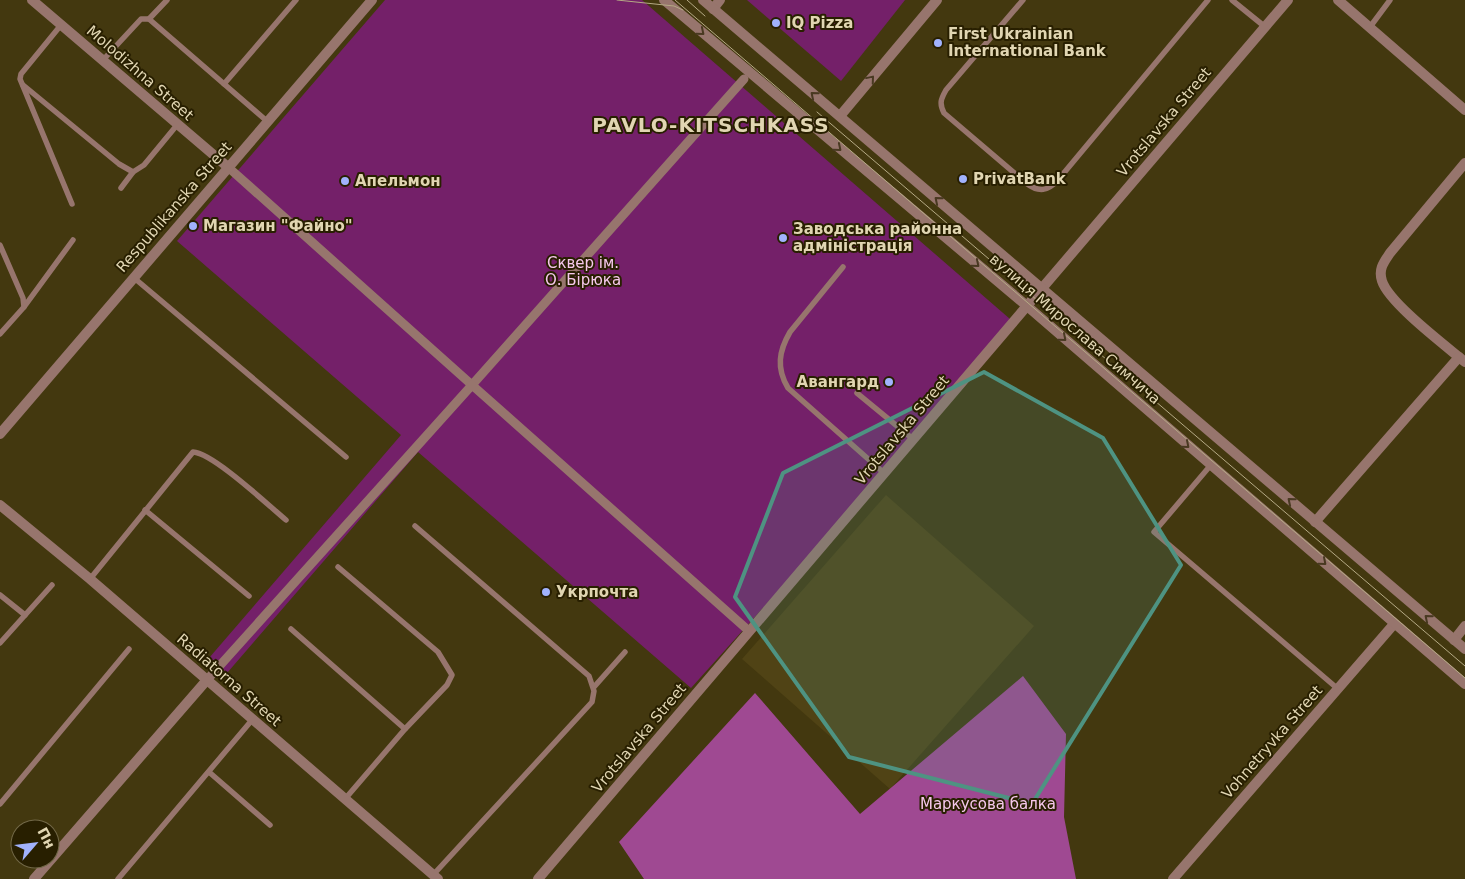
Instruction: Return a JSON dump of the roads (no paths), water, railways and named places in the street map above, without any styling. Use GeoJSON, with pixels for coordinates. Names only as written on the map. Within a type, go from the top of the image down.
{"type":"FeatureCollection","features":[{"type":"Feature","properties":{"kind":"street","name":"Molodizhna Street"},"geometry":{"type":"LineString","coordinates":[[32,0],[229,168]]}},
{"type":"Feature","properties":{"kind":"street","name":"Respublikanska Street"},"geometry":{"type":"LineString","coordinates":[[0,434],[372,0]]}},
{"type":"Feature","properties":{"kind":"street","name":"вулиця Мирослава Симчича"},"geometry":{"type":"LineString","coordinates":[[664,0],[1027,306],[1210,466],[1465,684]]}},
{"type":"Feature","properties":{"kind":"street","name":"вулиця Мирослава Симчича"},"geometry":{"type":"LineString","coordinates":[[703,0],[1465,650]]}},
{"type":"Feature","properties":{"kind":"street"},"geometry":{"type":"LineString","coordinates":[[713,9],[720,0]]}},
{"type":"Feature","properties":{"kind":"street"},"geometry":{"type":"LineString","coordinates":[[840,116],[936,0]]}},
{"type":"Feature","properties":{"kind":"street","name":"Vrotslavska Street"},"geometry":{"type":"LineString","coordinates":[[538,879],[1288,0]]}},
{"type":"Feature","properties":{"kind":"street"},"geometry":{"type":"LineString","coordinates":[[1338,0],[1465,110]]}},
{"type":"Feature","properties":{"kind":"street"},"geometry":{"type":"LineString","coordinates":[[34,879],[206,681],[744,79]]}},
{"type":"Feature","properties":{"kind":"street"},"geometry":{"type":"LineString","coordinates":[[1315,522],[1462,360],[1395,300],[1382,282],[1380,272],[1381,266],[1390,252],[1465,163]]}},
{"type":"Feature","properties":{"kind":"street"},"geometry":{"type":"LineString","coordinates":[[229,168],[749,631]]}},
{"type":"Feature","properties":{"kind":"street","name":"Radiatorna Street"},"geometry":{"type":"LineString","coordinates":[[0,505],[90,579],[435,877]]}},
{"type":"Feature","properties":{"kind":"street","name":"Vohnetryvka Street"},"geometry":{"type":"LineString","coordinates":[[1174,879],[1394,624]]}},
{"type":"Feature","properties":{"kind":"street"},"geometry":{"type":"LineString","coordinates":[[1454,640],[1465,626]]}},
{"type":"Feature","properties":{"kind":"lane"},"geometry":{"type":"LineString","coordinates":[[149,19],[167,0]]}},
{"type":"Feature","properties":{"kind":"lane"},"geometry":{"type":"LineString","coordinates":[[224,84],[296,0]]}},
{"type":"Feature","properties":{"kind":"lane"},"geometry":{"type":"LineString","coordinates":[[1023,0],[946,90],[940,100],[940,107],[944,113],[1026,183],[1041,190],[1050,188],[1058,180],[1208,0]]}},
{"type":"Feature","properties":{"kind":"lane"},"geometry":{"type":"LineString","coordinates":[[1232,0],[1264,26]]}},
{"type":"Feature","properties":{"kind":"lane"},"geometry":{"type":"LineString","coordinates":[[1370,27],[1390,0]]}},
{"type":"Feature","properties":{"kind":"lane"},"geometry":{"type":"LineString","coordinates":[[103,60],[134,24],[141,19],[149,19],[268,122]]}},
{"type":"Feature","properties":{"kind":"lane"},"geometry":{"type":"LineString","coordinates":[[61,25],[21,74],[21,84],[72,204]]}},
{"type":"Feature","properties":{"kind":"lane"},"geometry":{"type":"LineString","coordinates":[[21,84],[119,164],[133,172]]}},
{"type":"Feature","properties":{"kind":"lane"},"geometry":{"type":"LineString","coordinates":[[121,188],[133,172],[144,165],[177,125]]}},
{"type":"Feature","properties":{"kind":"lane"},"geometry":{"type":"LineString","coordinates":[[0,334],[24,307],[73,240]]}},
{"type":"Feature","properties":{"kind":"lane"},"geometry":{"type":"LineString","coordinates":[[0,245],[23,298],[24,307]]}},
{"type":"Feature","properties":{"kind":"lane"},"geometry":{"type":"LineString","coordinates":[[843,267],[790,332],[783,344],[779,368],[788,388],[884,473]]}},
{"type":"Feature","properties":{"kind":"lane"},"geometry":{"type":"LineString","coordinates":[[133,277],[346,457]]}},
{"type":"Feature","properties":{"kind":"lane"},"geometry":{"type":"LineString","coordinates":[[857,393],[913,439]]}},
{"type":"Feature","properties":{"kind":"lane"},"geometry":{"type":"LineString","coordinates":[[90,579],[193,452],[199,452],[220,466],[286,520]]}},
{"type":"Feature","properties":{"kind":"lane"},"geometry":{"type":"LineString","coordinates":[[1210,466],[1154,532],[1338,689]]}},
{"type":"Feature","properties":{"kind":"lane"},"geometry":{"type":"LineString","coordinates":[[145,510],[249,596]]}},
{"type":"Feature","properties":{"kind":"lane"},"geometry":{"type":"LineString","coordinates":[[415,526],[589,676],[594,687],[592,702],[435,877]]}},
{"type":"Feature","properties":{"kind":"lane"},"geometry":{"type":"LineString","coordinates":[[338,567],[438,652],[452,675],[447,685],[405,729],[345,799]]}},
{"type":"Feature","properties":{"kind":"lane"},"geometry":{"type":"LineString","coordinates":[[0,643],[52,585]]}},
{"type":"Feature","properties":{"kind":"lane"},"geometry":{"type":"LineString","coordinates":[[0,595],[25,615]]}},
{"type":"Feature","properties":{"kind":"lane"},"geometry":{"type":"LineString","coordinates":[[291,629],[405,729]]}},
{"type":"Feature","properties":{"kind":"lane"},"geometry":{"type":"LineString","coordinates":[[0,804],[130,649]]}},
{"type":"Feature","properties":{"kind":"lane"},"geometry":{"type":"LineString","coordinates":[[594,687],[625,652]]}},
{"type":"Feature","properties":{"kind":"lane"},"geometry":{"type":"LineString","coordinates":[[118,879],[252,720]]}},
{"type":"Feature","properties":{"kind":"lane"},"geometry":{"type":"LineString","coordinates":[[209,772],[270,825]]}},
{"type":"Feature","properties":{"kind":"tram line"},"geometry":{"type":"LineString","coordinates":[[617,0],[674,6],[683,10]]}},
{"type":"Feature","properties":{"kind":"tram line"},"geometry":{"type":"LineString","coordinates":[[675,0],[1465,678]]}},
{"type":"Feature","properties":{"kind":"tram line"},"geometry":{"type":"LineString","coordinates":[[687,0],[705,16]]}},
{"type":"Feature","properties":{"kind":"tram line"},"geometry":{"type":"LineString","coordinates":[[817,112],[1465,666]]}},
{"type":"Feature","properties":{"kind":"place","name":"IQ Pіzza"},"geometry":{"type":"Point","coordinates":[776,23]}},
{"type":"Feature","properties":{"kind":"place","name":"First Ukrainian International Bank"},"geometry":{"type":"Point","coordinates":[938,43]}},
{"type":"Feature","properties":{"kind":"place","name":"PrivatBank"},"geometry":{"type":"Point","coordinates":[963,179]}},
{"type":"Feature","properties":{"kind":"place","name":"Апельмон"},"geometry":{"type":"Point","coordinates":[345,181]}},
{"type":"Feature","properties":{"kind":"place","name":"Магазин \"Файно\""},"geometry":{"type":"Point","coordinates":[193,226]}},
{"type":"Feature","properties":{"kind":"place","name":"Заводська районна адміністрація"},"geometry":{"type":"Point","coordinates":[783,238]}},
{"type":"Feature","properties":{"kind":"place","name":"Авангард"},"geometry":{"type":"Point","coordinates":[889,382]}},
{"type":"Feature","properties":{"kind":"place","name":"Укрпочта"},"geometry":{"type":"Point","coordinates":[546,592]}},
{"type":"Feature","properties":{"kind":"district","name":"PAVLO-KITSCHKASS"},"geometry":{"type":"Point","coordinates":[711,125]}},
{"type":"Feature","properties":{"kind":"park label","name":"Сквер ім. О. Бірюка"},"geometry":{"type":"Point","coordinates":[583,272]}},
{"type":"Feature","properties":{"kind":"park label","name":"Маркусова балка"},"geometry":{"type":"Point","coordinates":[988,804]}}]}
